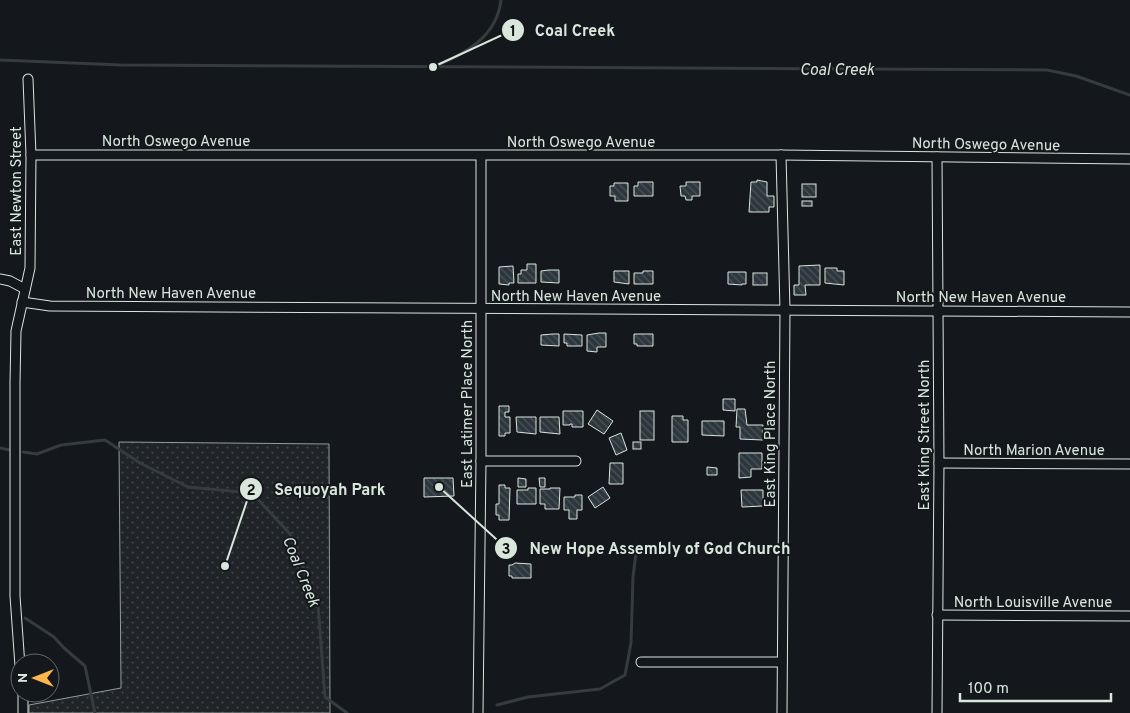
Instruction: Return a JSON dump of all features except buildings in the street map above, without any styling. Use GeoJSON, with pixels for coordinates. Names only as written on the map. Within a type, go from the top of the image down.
{"type":"FeatureCollection","features":[{"type":"Feature","properties":{"kind":"street","name":"East Newton Street"},"geometry":{"type":"LineString","coordinates":[[19,653],[15,596],[15,383],[16,331],[30,268],[31,155],[28,79]]}},
{"type":"Feature","properties":{"kind":"street","name":"North Oswego Avenue"},"geometry":{"type":"LineString","coordinates":[[31,155],[781,155],[1130,159]]}},
{"type":"Feature","properties":{"kind":"street","name":"East King Place North"},"geometry":{"type":"LineString","coordinates":[[781,155],[785,310],[782,713]]}},
{"type":"Feature","properties":{"kind":"street","name":"East Latimer Place North"},"geometry":{"type":"LineString","coordinates":[[478,713],[481,461],[481,156]]}},
{"type":"Feature","properties":{"kind":"street","name":"East King Street North"},"geometry":{"type":"LineString","coordinates":[[937,157],[939,463],[937,713]]}},
{"type":"Feature","properties":{"kind":"street"},"geometry":{"type":"LineString","coordinates":[[0,279],[10,281],[25,289]]}},
{"type":"Feature","properties":{"kind":"street","name":"North New Haven Avenue"},"geometry":{"type":"LineString","coordinates":[[22,302],[50,306],[1130,312]]}},
{"type":"Feature","properties":{"kind":"street"},"geometry":{"type":"LineString","coordinates":[[481,461],[576,461]]}},
{"type":"Feature","properties":{"kind":"street","name":"North Marion Avenue"},"geometry":{"type":"LineString","coordinates":[[939,463],[1130,464]]}},
{"type":"Feature","properties":{"kind":"street","name":"North Louisville Avenue"},"geometry":{"type":"LineString","coordinates":[[937,615],[1130,616]]}},
{"type":"Feature","properties":{"kind":"street"},"geometry":{"type":"LineString","coordinates":[[641,662],[782,662]]}},
{"type":"Feature","properties":{"kind":"shaded area"},"geometry":{"type":"Polygon","coordinates":[[[119,442],[329,444],[330,713],[29,713],[29,705],[60,703],[60,699],[121,688],[119,442]]]}},
{"type":"Feature","properties":{"kind":"waterway"},"geometry":{"type":"LineString","coordinates":[[435,66],[458,56],[487,34],[498,13],[501,0]]}},
{"type":"Feature","properties":{"kind":"waterway","name":"Coal Creek"},"geometry":{"type":"LineString","coordinates":[[0,60],[121,65],[1047,70],[1076,76],[1130,95]]}},
{"type":"Feature","properties":{"kind":"waterway","name":"Coal Creek"},"geometry":{"type":"LineString","coordinates":[[23,452],[37,454],[61,445],[105,440],[140,463],[188,487],[252,493],[290,534],[318,605],[325,697],[347,713]]}},
{"type":"Feature","properties":{"kind":"waterway","name":"Coal Creek"},"geometry":{"type":"LineString","coordinates":[[0,448],[10,450]]}},
{"type":"Feature","properties":{"kind":"waterway","name":"Coal Creek"},"geometry":{"type":"LineString","coordinates":[[497,705],[528,697],[600,689],[625,675],[631,643],[633,577],[637,545]]}},
{"type":"Feature","properties":{"kind":"waterway"},"geometry":{"type":"LineString","coordinates":[[25,618],[54,637],[85,666],[95,713]]}},
{"type":"Feature","properties":{"kind":"place","name":"Coal Creek"},"geometry":{"type":"Point","coordinates":[433,67]}},
{"type":"Feature","properties":{"kind":"place","name":"New Hope Assembly of God Church"},"geometry":{"type":"Point","coordinates":[439,487]}},
{"type":"Feature","properties":{"kind":"place","name":"Sequoyah Park"},"geometry":{"type":"Point","coordinates":[225,566]}}]}
